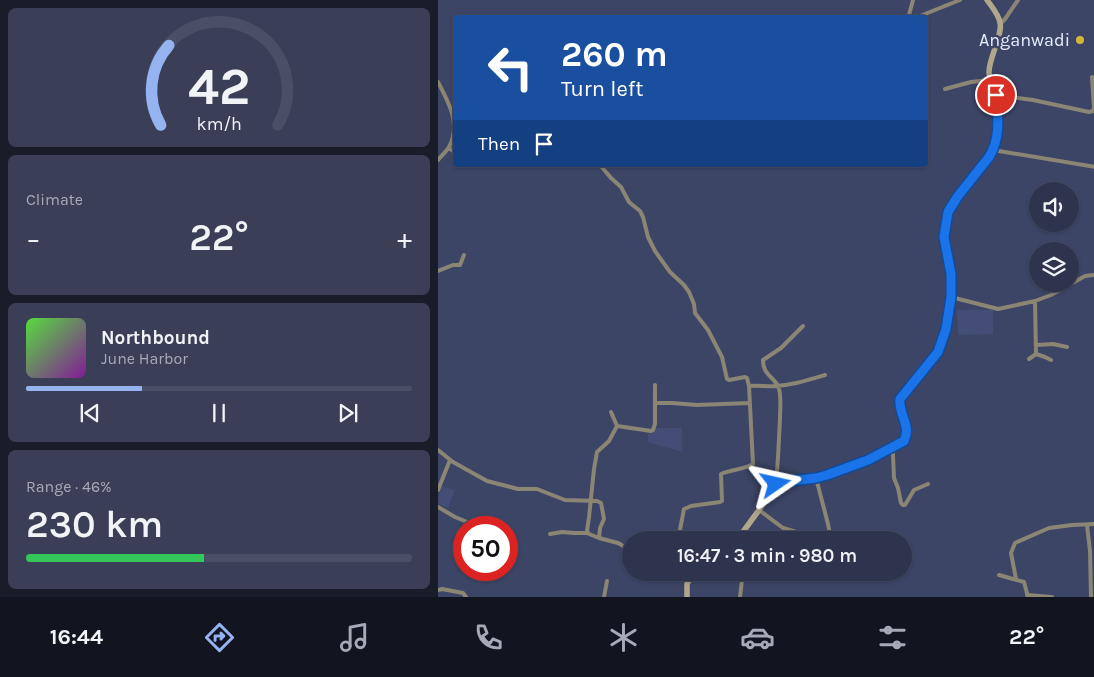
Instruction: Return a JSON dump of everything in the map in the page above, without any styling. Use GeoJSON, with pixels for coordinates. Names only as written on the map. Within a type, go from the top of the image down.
{"type":"FeatureCollection","features":[{"type":"Feature","properties":{"kind":"main road"},"geometry":{"type":"LineString","coordinates":[[744,531],[776,484],[816,478],[868,460],[904,441],[907,431],[899,406],[900,399],[938,352],[946,329],[951,297],[951,274],[944,237],[948,212],[958,196],[989,157],[997,135],[996,95],[989,80],[988,70],[1000,30],[1000,23],[987,0]]}},
{"type":"Feature","properties":{"kind":"main road"},"geometry":{"type":"LineString","coordinates":[[687,597],[688,581]]}},
{"type":"Feature","properties":{"kind":"street"},"geometry":{"type":"LineString","coordinates":[[909,15],[913,0]]}},
{"type":"Feature","properties":{"kind":"street"},"geometry":{"type":"LineString","coordinates":[[922,15],[960,0]]}},
{"type":"Feature","properties":{"kind":"street"},"geometry":{"type":"LineString","coordinates":[[1000,23],[1018,0]]}},
{"type":"Feature","properties":{"kind":"street"},"geometry":{"type":"LineString","coordinates":[[996,95],[1033,100],[1089,112],[1093,111],[1094,108],[1092,77]]}},
{"type":"Feature","properties":{"kind":"street"},"geometry":{"type":"LineString","coordinates":[[945,89],[971,82],[989,80]]}},
{"type":"Feature","properties":{"kind":"street"},"geometry":{"type":"LineString","coordinates":[[438,82],[453,115]]}},
{"type":"Feature","properties":{"kind":"street"},"geometry":{"type":"LineString","coordinates":[[438,160],[449,148],[453,133]]}},
{"type":"Feature","properties":{"kind":"street"},"geometry":{"type":"LineString","coordinates":[[449,148],[453,151]]}},
{"type":"Feature","properties":{"kind":"street"},"geometry":{"type":"LineString","coordinates":[[993,150],[1094,167]]}},
{"type":"Feature","properties":{"kind":"street"},"geometry":{"type":"LineString","coordinates":[[602,167],[621,187],[629,202],[640,211],[654,251],[689,292],[694,304],[695,313],[708,330],[722,357],[727,379],[743,376],[747,378],[749,386],[753,464],[746,468],[721,474],[722,501],[684,509],[680,531]]}},
{"type":"Feature","properties":{"kind":"street"},"geometry":{"type":"LineString","coordinates":[[438,271],[453,265],[460,266],[464,255]]}},
{"type":"Feature","properties":{"kind":"street"},"geometry":{"type":"LineString","coordinates":[[951,297],[998,309],[1035,301],[1051,295],[1085,276],[1093,275]]}},
{"type":"Feature","properties":{"kind":"street"},"geometry":{"type":"LineString","coordinates":[[1035,301],[1036,354]]}},
{"type":"Feature","properties":{"kind":"street"},"geometry":{"type":"LineString","coordinates":[[776,484],[780,400],[778,386],[766,372],[763,360],[781,348],[804,326]]}},
{"type":"Feature","properties":{"kind":"street"},"geometry":{"type":"LineString","coordinates":[[1036,345],[1054,344],[1067,347]]}},
{"type":"Feature","properties":{"kind":"street"},"geometry":{"type":"LineString","coordinates":[[1029,359],[1036,354]]}},
{"type":"Feature","properties":{"kind":"street"},"geometry":{"type":"LineString","coordinates":[[1036,354],[1051,360]]}},
{"type":"Feature","properties":{"kind":"street"},"geometry":{"type":"LineString","coordinates":[[749,386],[778,386],[825,375]]}},
{"type":"Feature","properties":{"kind":"street"},"geometry":{"type":"LineString","coordinates":[[617,426],[653,430],[656,403],[654,385]]}},
{"type":"Feature","properties":{"kind":"street"},"geometry":{"type":"LineString","coordinates":[[656,403],[697,405],[750,403]]}},
{"type":"Feature","properties":{"kind":"street"},"geometry":{"type":"LineString","coordinates":[[610,412],[617,426]]}},
{"type":"Feature","properties":{"kind":"street"},"geometry":{"type":"LineString","coordinates":[[587,533],[594,469],[598,452],[609,442],[617,426]]}},
{"type":"Feature","properties":{"kind":"street"},"geometry":{"type":"LineString","coordinates":[[891,448],[894,478],[903,505],[914,490],[928,484]]}},
{"type":"Feature","properties":{"kind":"street"},"geometry":{"type":"LineString","coordinates":[[438,450],[450,460],[487,481],[518,489],[537,489],[565,500],[597,501],[601,503],[604,520],[600,528],[600,538]]}},
{"type":"Feature","properties":{"kind":"street"},"geometry":{"type":"LineString","coordinates":[[438,490],[450,460]]}},
{"type":"Feature","properties":{"kind":"street"},"geometry":{"type":"LineString","coordinates":[[816,478],[829,531]]}},
{"type":"Feature","properties":{"kind":"street"},"geometry":{"type":"LineString","coordinates":[[438,507],[453,516]]}},
{"type":"Feature","properties":{"kind":"street"},"geometry":{"type":"LineString","coordinates":[[760,510],[783,528],[793,531]]}},
{"type":"Feature","properties":{"kind":"street"},"geometry":{"type":"LineString","coordinates":[[1016,579],[1011,553],[1015,543],[1048,528],[1094,524]]}},
{"type":"Feature","properties":{"kind":"street"},"geometry":{"type":"LineString","coordinates":[[1087,525],[1090,551],[1091,597]]}},
{"type":"Feature","properties":{"kind":"street"},"geometry":{"type":"LineString","coordinates":[[550,534],[562,532],[587,533],[622,545]]}},
{"type":"Feature","properties":{"kind":"street"},"geometry":{"type":"LineString","coordinates":[[999,575],[1024,582],[1028,596],[1052,597]]}},
{"type":"Feature","properties":{"kind":"street"},"geometry":{"type":"LineString","coordinates":[[604,597],[607,581]]}},
{"type":"Feature","properties":{"kind":"street"},"geometry":{"type":"LineString","coordinates":[[740,597],[742,581]]}},
{"type":"Feature","properties":{"kind":"street"},"geometry":{"type":"LineString","coordinates":[[438,590],[463,593],[466,597]]}},
{"type":"Feature","properties":{"kind":"shaded area"},"geometry":{"type":"Polygon","coordinates":[[[957,310],[993,310],[993,334],[958,335],[957,310]]]}},
{"type":"Feature","properties":{"kind":"shaded area"},"geometry":{"type":"Polygon","coordinates":[[[648,428],[682,428],[682,452],[648,442],[648,428]]]}},
{"type":"Feature","properties":{"kind":"shaded area"},"geometry":{"type":"Polygon","coordinates":[[[441,486],[455,490],[448,508],[438,503],[441,486]]]}},
{"type":"Feature","properties":{"kind":"place","name":"Anganwadi"},"geometry":{"type":"Point","coordinates":[1080,40]}},
{"type":"Feature","properties":{"kind":"route"},"geometry":{"type":"LineString","coordinates":[[776,484],[827,475],[868,460],[904,441],[907,431],[899,406],[900,399],[938,352],[946,329],[951,297],[951,274],[944,237],[948,212],[993,150],[997,135],[998,119],[996,95]]}}]}
